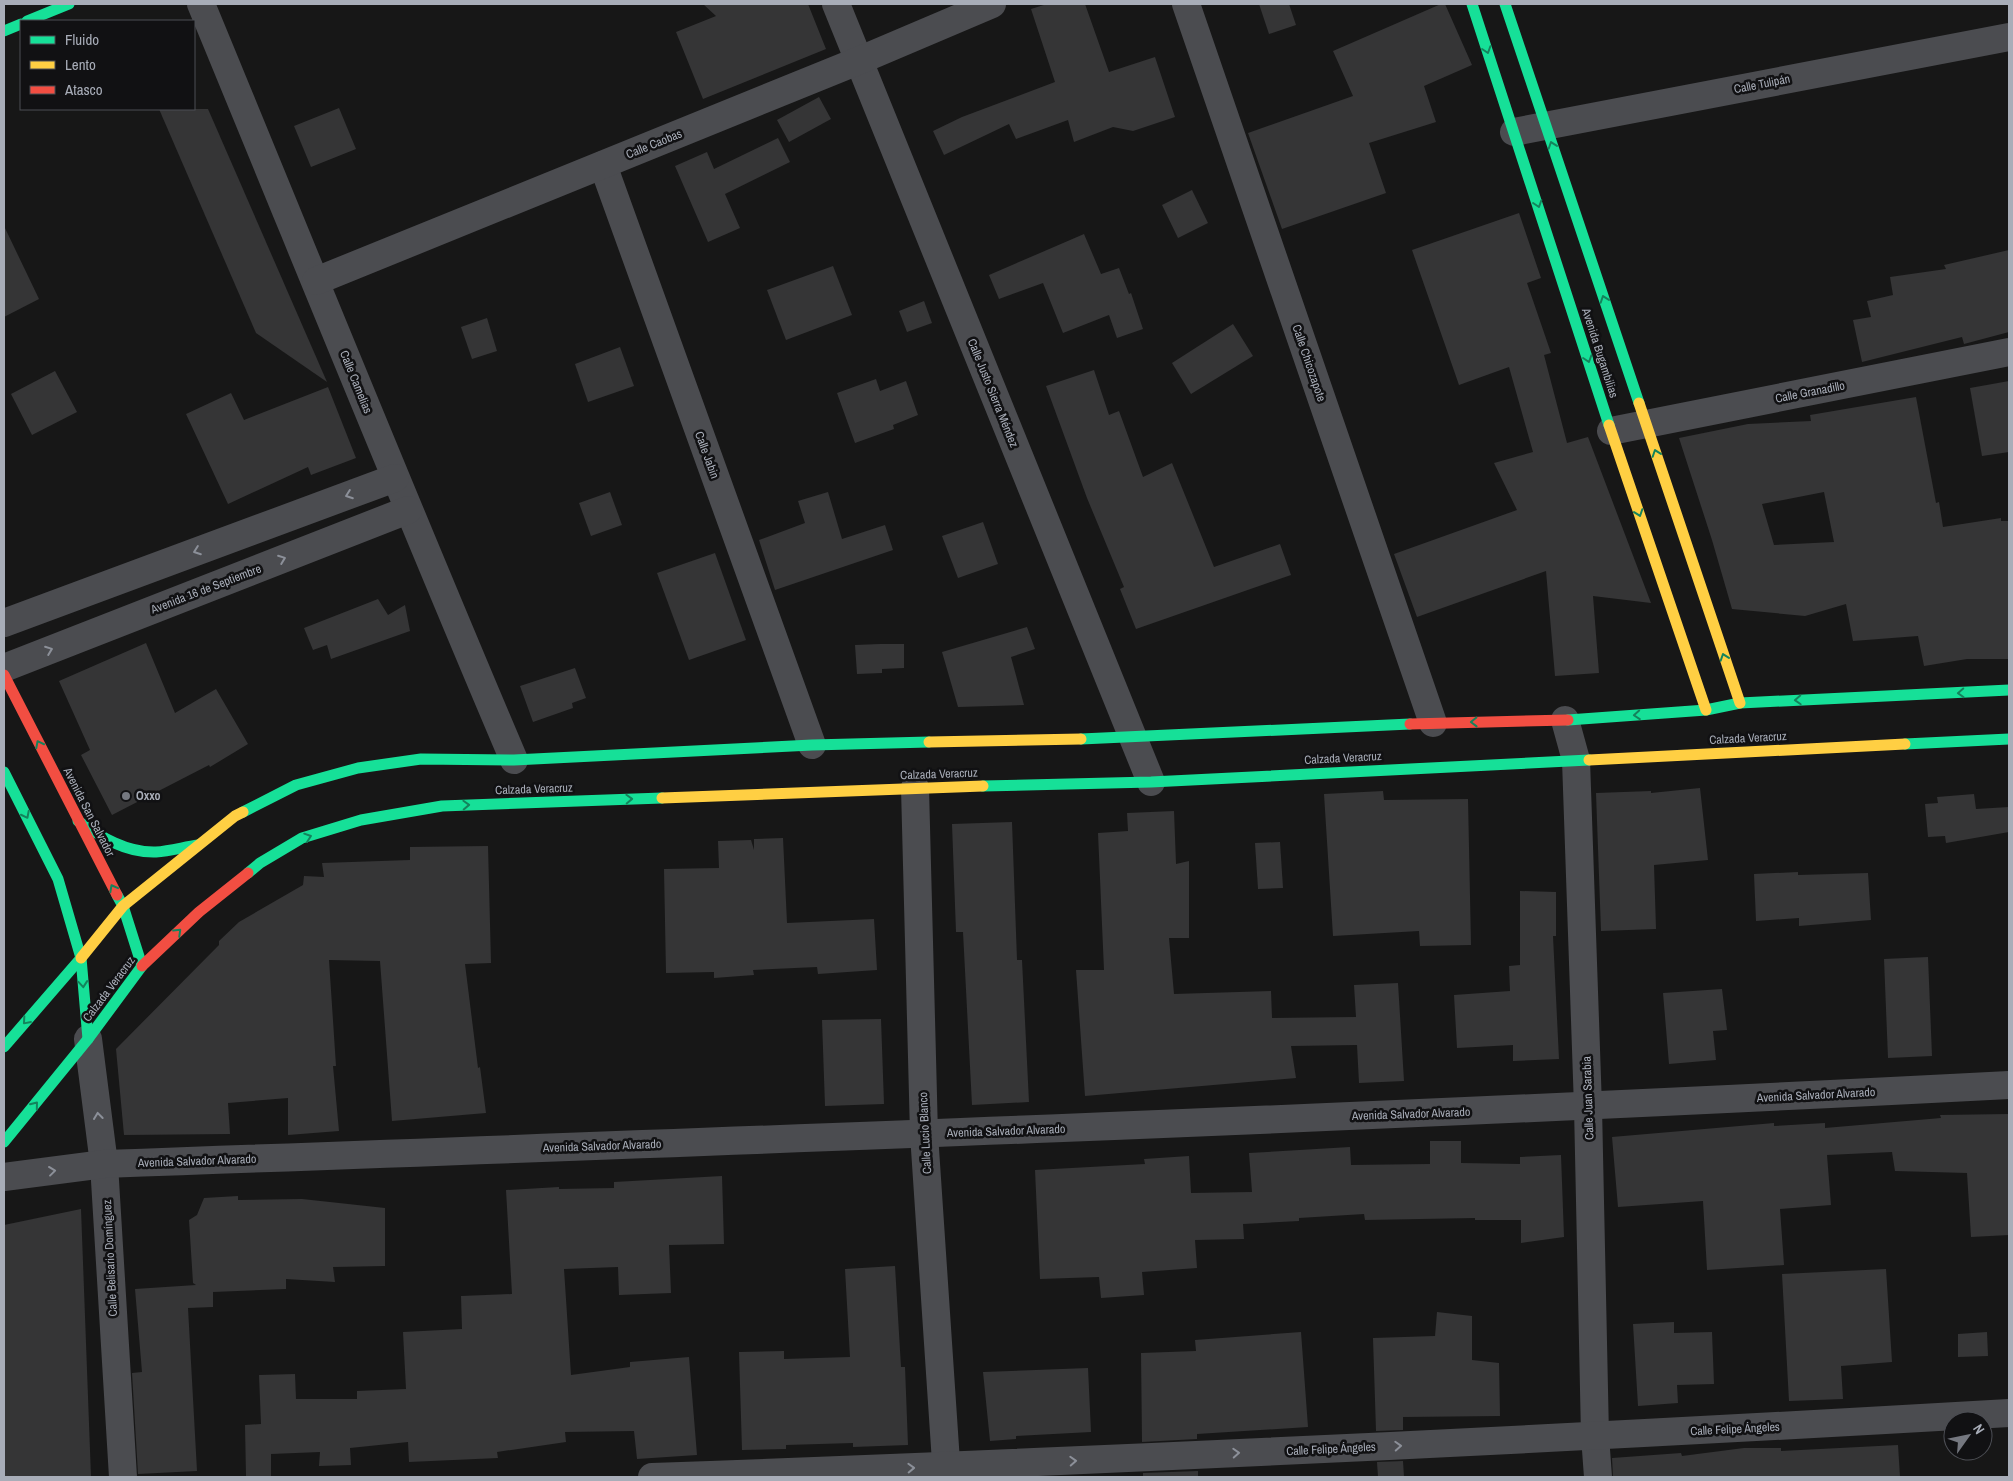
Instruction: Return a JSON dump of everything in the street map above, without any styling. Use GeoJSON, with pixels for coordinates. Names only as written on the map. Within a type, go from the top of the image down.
{"type":"FeatureCollection","features":[{"type":"Feature","properties":{"kind":"main road"},"geometry":{"type":"LineString","coordinates":[[29,20],[69,4]]}},
{"type":"Feature","properties":{"kind":"main road","name":"Avenida Bugambilias"},"geometry":{"type":"LineString","coordinates":[[1472,4],[1611,431],[1706,710]]}},
{"type":"Feature","properties":{"kind":"main road","name":"Avenida Bugambilias"},"geometry":{"type":"LineString","coordinates":[[1505,4],[1740,703]]}},
{"type":"Feature","properties":{"kind":"main road"},"geometry":{"type":"LineString","coordinates":[[4,31],[20,24]]}},
{"type":"Feature","properties":{"kind":"main road","name":"Avenida San Salvador"},"geometry":{"type":"LineString","coordinates":[[4,675],[123,906],[142,966]]}},
{"type":"Feature","properties":{"kind":"main road"},"geometry":{"type":"LineString","coordinates":[[4,1047],[123,906],[235,816],[296,785],[358,768],[421,759],[514,760],[812,745],[1132,738],[1432,723],[1565,720],[1706,710],[1740,703],[2009,690]]}},
{"type":"Feature","properties":{"kind":"main road","name":"Calzada Veracruz"},"geometry":{"type":"LineString","coordinates":[[4,1142],[88,1039],[142,966],[199,912],[260,863],[302,838],[361,820],[442,806],[914,788],[1151,782],[2009,739]]}},
{"type":"Feature","properties":{"kind":"main road"},"geometry":{"type":"LineString","coordinates":[[4,772],[58,879],[81,958],[88,1039]]}},
{"type":"Feature","properties":{"kind":"main road"},"geometry":{"type":"LineString","coordinates":[[78,821],[103,838],[129,848],[151,852],[200,845]]}},
{"type":"Feature","properties":{"kind":"street","name":"Calle Camelias"},"geometry":{"type":"LineString","coordinates":[[201,4],[316,281],[408,510],[514,760]]}},
{"type":"Feature","properties":{"kind":"street","name":"Calle Justo Sierra Méndez"},"geometry":{"type":"LineString","coordinates":[[836,4],[1151,782]]}},
{"type":"Feature","properties":{"kind":"street","name":"Calle Caobas"},"geometry":{"type":"LineString","coordinates":[[316,281],[858,61],[992,4]]}},
{"type":"Feature","properties":{"kind":"street","name":"Calle Chicozapote"},"geometry":{"type":"LineString","coordinates":[[1186,4],[1432,723]]}},
{"type":"Feature","properties":{"kind":"street","name":"Calle Tulipán"},"geometry":{"type":"LineString","coordinates":[[1514,132],[2009,37]]}},
{"type":"Feature","properties":{"kind":"street","name":"Calle Jabin"},"geometry":{"type":"LineString","coordinates":[[603,165],[812,745]]}},
{"type":"Feature","properties":{"kind":"street","name":"Calle Granadillo"},"geometry":{"type":"LineString","coordinates":[[1611,431],[2009,352]]}},
{"type":"Feature","properties":{"kind":"street"},"geometry":{"type":"LineString","coordinates":[[4,622],[395,478]]}},
{"type":"Feature","properties":{"kind":"street","name":"Avenida 16 de Septiembre"},"geometry":{"type":"LineString","coordinates":[[4,668],[408,510]]}},
{"type":"Feature","properties":{"kind":"street","name":"Calle Juan Sarabia"},"geometry":{"type":"LineString","coordinates":[[1565,720],[1576,760],[1588,1107],[1595,1436],[1598,1477]]}},
{"type":"Feature","properties":{"kind":"street","name":"Calle Lucio Blanco"},"geometry":{"type":"LineString","coordinates":[[914,788],[924,1134],[947,1472]]}},
{"type":"Feature","properties":{"kind":"street","name":"Calle Belisario Domínguez"},"geometry":{"type":"LineString","coordinates":[[88,1039],[104,1164],[123,1477]]}},
{"type":"Feature","properties":{"kind":"street","name":"Avenida Salvador Alvarado"},"geometry":{"type":"LineString","coordinates":[[4,1177],[104,1164],[1588,1107],[2009,1085]]}},
{"type":"Feature","properties":{"kind":"street","name":"Calle Felipe Ángeles"},"geometry":{"type":"LineString","coordinates":[[652,1477],[947,1472],[2009,1413]]}},
{"type":"Feature","properties":{"kind":"building"},"geometry":{"type":"Polygon","coordinates":[[[703,4],[808,4],[826,49],[703,99],[676,32],[716,16],[703,4]]]}},
{"type":"Feature","properties":{"kind":"building"},"geometry":{"type":"Polygon","coordinates":[[[1047,4],[1085,4],[1109,72],[1155,57],[1175,117],[1133,131],[1113,127],[1074,142],[1068,120],[1016,139],[1009,124],[944,155],[933,131],[962,117],[1055,82],[1031,9],[1047,4]]]}},
{"type":"Feature","properties":{"kind":"building"},"geometry":{"type":"Polygon","coordinates":[[[1259,4],[1289,4],[1296,25],[1269,34],[1259,4]]]}},
{"type":"Feature","properties":{"kind":"building"},"geometry":{"type":"Polygon","coordinates":[[[1441,4],[1445,4],[1472,65],[1424,86],[1436,122],[1369,143],[1386,193],[1282,229],[1248,133],[1353,96],[1333,51],[1441,4]]]}},
{"type":"Feature","properties":{"kind":"building"},"geometry":{"type":"Polygon","coordinates":[[[819,97],[831,119],[789,142],[777,120],[819,97]]]}},
{"type":"Feature","properties":{"kind":"building"},"geometry":{"type":"Polygon","coordinates":[[[339,108],[356,149],[311,167],[294,126],[339,108]]]}},
{"type":"Feature","properties":{"kind":"building"},"geometry":{"type":"Polygon","coordinates":[[[208,109],[327,382],[256,333],[159,110],[208,109]]]}},
{"type":"Feature","properties":{"kind":"building"},"geometry":{"type":"Polygon","coordinates":[[[778,138],[790,162],[725,194],[740,228],[708,242],[675,166],[707,152],[714,169],[778,138]]]}},
{"type":"Feature","properties":{"kind":"building"},"geometry":{"type":"Polygon","coordinates":[[[1192,190],[1208,223],[1178,238],[1162,205],[1192,190]]]}},
{"type":"Feature","properties":{"kind":"building"},"geometry":{"type":"Polygon","coordinates":[[[1519,213],[1541,278],[1527,283],[1551,353],[1544,355],[1567,443],[1588,437],[1651,603],[1593,596],[1599,673],[1555,676],[1546,571],[1417,617],[1394,554],[1517,510],[1494,463],[1533,452],[1509,367],[1459,385],[1412,250],[1519,213]]]}},
{"type":"Feature","properties":{"kind":"building"},"geometry":{"type":"Polygon","coordinates":[[[4,226],[39,299],[4,317],[4,226]]]}},
{"type":"Feature","properties":{"kind":"building"},"geometry":{"type":"Polygon","coordinates":[[[1084,234],[1101,274],[1119,268],[1129,294],[1131,293],[1143,329],[1117,338],[1109,315],[1063,333],[1043,283],[999,299],[989,275],[1084,234]]]}},
{"type":"Feature","properties":{"kind":"building"},"geometry":{"type":"Polygon","coordinates":[[[2009,250],[2009,332],[1964,344],[1962,337],[1862,362],[1853,320],[1871,317],[1867,301],[1893,295],[1890,277],[1946,269],[1944,265],[2009,250]]]}},
{"type":"Feature","properties":{"kind":"building"},"geometry":{"type":"Polygon","coordinates":[[[833,266],[852,315],[786,340],[767,290],[833,266]]]}},
{"type":"Feature","properties":{"kind":"building"},"geometry":{"type":"Polygon","coordinates":[[[924,301],[932,323],[907,332],[899,311],[924,301]]]}},
{"type":"Feature","properties":{"kind":"building"},"geometry":{"type":"Polygon","coordinates":[[[487,318],[497,351],[472,359],[461,327],[487,318]]]}},
{"type":"Feature","properties":{"kind":"building"},"geometry":{"type":"Polygon","coordinates":[[[1233,324],[1253,356],[1191,394],[1172,363],[1233,324]]]}},
{"type":"Feature","properties":{"kind":"building"},"geometry":{"type":"Polygon","coordinates":[[[620,347],[634,386],[588,402],[575,364],[620,347]]]}},
{"type":"Feature","properties":{"kind":"building"},"geometry":{"type":"Polygon","coordinates":[[[1094,370],[1109,415],[1119,411],[1143,477],[1172,463],[1214,567],[1280,544],[1291,575],[1136,629],[1120,589],[1124,587],[1087,498],[1046,386],[1094,370]]]}},
{"type":"Feature","properties":{"kind":"building"},"geometry":{"type":"Polygon","coordinates":[[[55,371],[77,412],[32,435],[11,394],[55,371]]]}},
{"type":"Feature","properties":{"kind":"building"},"geometry":{"type":"Polygon","coordinates":[[[876,379],[880,391],[906,381],[918,415],[893,425],[894,429],[855,443],[837,393],[876,379]]]}},
{"type":"Feature","properties":{"kind":"building"},"geometry":{"type":"Polygon","coordinates":[[[2009,381],[2009,452],[1982,456],[1970,388],[2009,381]]]}},
{"type":"Feature","properties":{"kind":"building"},"geometry":{"type":"Polygon","coordinates":[[[328,387],[356,458],[311,475],[308,467],[228,504],[186,414],[231,393],[244,420],[328,387]]]}},
{"type":"Feature","properties":{"kind":"building"},"geometry":{"type":"Polygon","coordinates":[[[1916,397],[1936,503],[1939,502],[1943,527],[2001,518],[2001,521],[2009,521],[2009,659],[1967,659],[1924,666],[1918,636],[1853,641],[1846,604],[1805,616],[1732,609],[1679,438],[1748,424],[1811,421],[1810,415],[1916,397]],[[1824,492],[1762,504],[1774,545],[1834,542],[1824,492]]]}},
{"type":"Feature","properties":{"kind":"building"},"geometry":{"type":"Polygon","coordinates":[[[610,492],[622,525],[591,536],[579,503],[610,492]]]}},
{"type":"Feature","properties":{"kind":"building"},"geometry":{"type":"Polygon","coordinates":[[[828,492],[842,539],[885,525],[893,550],[775,590],[759,540],[805,523],[798,501],[828,492]]]}},
{"type":"Feature","properties":{"kind":"building"},"geometry":{"type":"Polygon","coordinates":[[[983,522],[998,564],[958,578],[942,536],[983,522]]]}},
{"type":"Feature","properties":{"kind":"building"},"geometry":{"type":"Polygon","coordinates":[[[715,553],[746,640],[689,660],[657,573],[715,553]]]}},
{"type":"Feature","properties":{"kind":"building"},"geometry":{"type":"Polygon","coordinates":[[[378,599],[388,615],[405,605],[410,631],[331,659],[327,645],[313,650],[304,628],[378,599]]]}},
{"type":"Feature","properties":{"kind":"building"},"geometry":{"type":"Polygon","coordinates":[[[1027,627],[1035,649],[1011,657],[1024,705],[958,707],[942,652],[1027,627]]]}},
{"type":"Feature","properties":{"kind":"building"},"geometry":{"type":"Polygon","coordinates":[[[146,643],[175,713],[216,689],[248,744],[210,767],[209,765],[112,815],[81,755],[90,750],[59,681],[146,643]]]}},
{"type":"Feature","properties":{"kind":"building"},"geometry":{"type":"Polygon","coordinates":[[[904,644],[904,668],[882,669],[882,673],[857,674],[855,645],[904,644]]]}},
{"type":"Feature","properties":{"kind":"building"},"geometry":{"type":"Polygon","coordinates":[[[575,668],[586,698],[572,703],[573,708],[533,722],[520,686],[575,668]]]}},
{"type":"Feature","properties":{"kind":"building"},"geometry":{"type":"Polygon","coordinates":[[[1700,788],[1708,860],[1654,865],[1656,929],[1601,931],[1596,793],[1651,791],[1651,793],[1700,788]]]}},
{"type":"Feature","properties":{"kind":"building"},"geometry":{"type":"Polygon","coordinates":[[[1383,791],[1384,800],[1468,799],[1471,945],[1420,946],[1419,931],[1333,936],[1324,794],[1383,791]]]}},
{"type":"Feature","properties":{"kind":"building"},"geometry":{"type":"Polygon","coordinates":[[[1974,794],[1976,809],[2009,807],[2009,832],[1946,843],[1945,836],[1928,837],[1925,804],[1938,803],[1937,797],[1974,794]]]}},
{"type":"Feature","properties":{"kind":"building"},"geometry":{"type":"Polygon","coordinates":[[[1174,811],[1176,864],[1189,861],[1189,938],[1169,938],[1174,994],[1271,991],[1272,1018],[1356,1017],[1354,985],[1398,983],[1404,1081],[1359,1083],[1357,1045],[1291,1046],[1296,1078],[1085,1096],[1076,970],[1104,970],[1098,833],[1128,831],[1127,813],[1174,811]]]}},
{"type":"Feature","properties":{"kind":"building"},"geometry":{"type":"Polygon","coordinates":[[[1012,822],[1017,960],[1022,960],[1029,1102],[972,1105],[963,932],[956,932],[952,824],[1012,822]]]}},
{"type":"Feature","properties":{"kind":"building"},"geometry":{"type":"Polygon","coordinates":[[[783,838],[787,923],[874,919],[877,970],[818,974],[817,967],[753,970],[754,975],[714,978],[714,972],[666,973],[664,869],[719,868],[718,841],[751,840],[754,850],[754,839],[783,838]]]}},
{"type":"Feature","properties":{"kind":"building"},"geometry":{"type":"Polygon","coordinates":[[[1280,842],[1283,888],[1258,889],[1255,843],[1280,842]]]}},
{"type":"Feature","properties":{"kind":"building"},"geometry":{"type":"Polygon","coordinates":[[[488,846],[491,963],[465,964],[478,1068],[480,1067],[486,1113],[392,1121],[380,961],[329,960],[336,1066],[333,1066],[339,1131],[288,1135],[288,1098],[228,1103],[230,1134],[124,1135],[116,1049],[219,945],[219,941],[239,922],[303,885],[304,876],[324,877],[322,863],[410,860],[410,847],[488,846]]]}},
{"type":"Feature","properties":{"kind":"building"},"geometry":{"type":"Polygon","coordinates":[[[1798,872],[1798,875],[1868,873],[1871,920],[1799,926],[1799,918],[1756,921],[1754,874],[1798,872]]]}},
{"type":"Feature","properties":{"kind":"building"},"geometry":{"type":"Polygon","coordinates":[[[1520,891],[1556,892],[1556,936],[1553,936],[1559,1059],[1513,1061],[1513,1045],[1457,1048],[1454,995],[1510,991],[1509,966],[1520,965],[1520,891]]]}},
{"type":"Feature","properties":{"kind":"building"},"geometry":{"type":"Polygon","coordinates":[[[1928,957],[1932,1056],[1888,1058],[1884,959],[1928,957]]]}},
{"type":"Feature","properties":{"kind":"building"},"geometry":{"type":"Polygon","coordinates":[[[1722,989],[1727,1030],[1713,1031],[1716,1060],[1669,1064],[1663,993],[1722,989]]]}},
{"type":"Feature","properties":{"kind":"building"},"geometry":{"type":"Polygon","coordinates":[[[881,1019],[884,1104],[825,1106],[822,1020],[881,1019]]]}},
{"type":"Feature","properties":{"kind":"building"},"geometry":{"type":"Polygon","coordinates":[[[2009,1114],[2009,1235],[1971,1237],[1967,1173],[1895,1171],[1892,1152],[1827,1155],[1831,1205],[1780,1209],[1784,1265],[1707,1270],[1703,1201],[1618,1207],[1612,1137],[1774,1123],[1774,1126],[1825,1123],[1825,1128],[1941,1118],[1940,1115],[2009,1114]]]}},
{"type":"Feature","properties":{"kind":"building"},"geometry":{"type":"Polygon","coordinates":[[[1430,1141],[1461,1141],[1461,1163],[1520,1164],[1520,1157],[1561,1155],[1564,1237],[1521,1243],[1521,1220],[1475,1220],[1475,1218],[1365,1220],[1364,1214],[1299,1218],[1299,1221],[1243,1224],[1244,1239],[1195,1240],[1197,1268],[1142,1272],[1144,1295],[1101,1298],[1099,1277],[1040,1279],[1035,1170],[1145,1164],[1144,1159],[1189,1156],[1191,1193],[1252,1192],[1249,1153],[1350,1147],[1351,1165],[1430,1164],[1430,1141]]]}},
{"type":"Feature","properties":{"kind":"building"},"geometry":{"type":"Polygon","coordinates":[[[722,1176],[724,1244],[669,1245],[671,1293],[619,1295],[618,1267],[564,1269],[571,1375],[630,1367],[630,1362],[689,1357],[697,1455],[637,1459],[634,1431],[565,1432],[566,1442],[497,1452],[498,1458],[409,1462],[408,1442],[350,1448],[351,1465],[319,1466],[320,1452],[271,1454],[271,1476],[246,1476],[245,1425],[261,1424],[259,1375],[295,1374],[296,1399],[357,1399],[357,1391],[406,1389],[403,1332],[462,1329],[461,1296],[512,1294],[506,1190],[559,1187],[559,1189],[614,1188],[614,1182],[722,1176]]]}},
{"type":"Feature","properties":{"kind":"building"},"geometry":{"type":"Polygon","coordinates":[[[238,1196],[238,1200],[302,1199],[385,1208],[385,1266],[333,1267],[335,1282],[286,1279],[286,1289],[213,1292],[213,1307],[188,1308],[197,1471],[138,1474],[132,1373],[142,1372],[135,1289],[196,1285],[193,1283],[189,1220],[197,1215],[204,1198],[238,1196]]]}},
{"type":"Feature","properties":{"kind":"building"},"geometry":{"type":"Polygon","coordinates":[[[81,1209],[91,1477],[4,1477],[4,1225],[81,1209]]]}},
{"type":"Feature","properties":{"kind":"building"},"geometry":{"type":"Polygon","coordinates":[[[895,1266],[901,1367],[905,1367],[908,1445],[853,1447],[853,1443],[786,1445],[786,1449],[742,1450],[739,1352],[784,1351],[784,1359],[850,1357],[845,1269],[895,1266]]]}},
{"type":"Feature","properties":{"kind":"building"},"geometry":{"type":"Polygon","coordinates":[[[1886,1269],[1892,1362],[1841,1366],[1843,1399],[1789,1401],[1782,1274],[1886,1269]]]}},
{"type":"Feature","properties":{"kind":"building"},"geometry":{"type":"Polygon","coordinates":[[[1437,1312],[1472,1316],[1472,1360],[1499,1363],[1500,1416],[1403,1417],[1403,1430],[1376,1431],[1373,1338],[1435,1336],[1437,1312]]]}},
{"type":"Feature","properties":{"kind":"building"},"geometry":{"type":"Polygon","coordinates":[[[1674,1322],[1674,1333],[1712,1332],[1714,1384],[1677,1385],[1678,1403],[1638,1406],[1633,1324],[1674,1322]]]}},
{"type":"Feature","properties":{"kind":"building"},"geometry":{"type":"Polygon","coordinates":[[[1301,1332],[1308,1427],[1197,1434],[1197,1439],[1142,1442],[1141,1353],[1196,1351],[1195,1340],[1301,1332]]]}},
{"type":"Feature","properties":{"kind":"building"},"geometry":{"type":"Polygon","coordinates":[[[1987,1332],[1988,1356],[1958,1357],[1958,1334],[1987,1332]]]}},
{"type":"Feature","properties":{"kind":"building"},"geometry":{"type":"Polygon","coordinates":[[[1088,1368],[1091,1432],[1016,1436],[1016,1439],[990,1441],[983,1372],[1088,1368]]]}},
{"type":"Feature","properties":{"kind":"building"},"geometry":{"type":"Polygon","coordinates":[[[1898,1445],[1900,1477],[1613,1477],[1612,1458],[1681,1453],[1682,1456],[1744,1448],[1781,1448],[1781,1451],[1898,1445]]]}},
{"type":"Feature","properties":{"kind":"building"},"geometry":{"type":"Polygon","coordinates":[[[1403,1461],[1404,1477],[1378,1477],[1377,1462],[1403,1461]]]}},
{"type":"Feature","properties":{"kind":"building"},"geometry":{"type":"Polygon","coordinates":[[[1198,1471],[1198,1477],[1143,1477],[1143,1473],[1198,1471]]]}},
{"type":"Feature","properties":{"kind":"traffic: fast"},"geometry":{"type":"LineString","coordinates":[[29,20],[69,4]]}},
{"type":"Feature","properties":{"kind":"traffic: fast"},"geometry":{"type":"LineString","coordinates":[[1472,4],[1609,425]]}},
{"type":"Feature","properties":{"kind":"traffic: fast"},"geometry":{"type":"LineString","coordinates":[[1505,4],[1639,403]]}},
{"type":"Feature","properties":{"kind":"traffic: fast"},"geometry":{"type":"LineString","coordinates":[[4,31],[20,24]]}},
{"type":"Feature","properties":{"kind":"traffic: fast"},"geometry":{"type":"LineString","coordinates":[[1568,720],[1706,710],[1740,703],[2009,690]]}},
{"type":"Feature","properties":{"kind":"traffic: fast"},"geometry":{"type":"LineString","coordinates":[[1081,739],[1410,724]]}},
{"type":"Feature","properties":{"kind":"traffic: fast"},"geometry":{"type":"LineString","coordinates":[[1905,744],[2009,739]]}},
{"type":"Feature","properties":{"kind":"traffic: fast"},"geometry":{"type":"LineString","coordinates":[[243,812],[296,785],[358,768],[421,759],[514,760],[812,745],[929,742]]}},
{"type":"Feature","properties":{"kind":"traffic: fast"},"geometry":{"type":"LineString","coordinates":[[983,786],[1151,782],[1589,760]]}},
{"type":"Feature","properties":{"kind":"traffic: fast"},"geometry":{"type":"LineString","coordinates":[[4,772],[58,879],[81,958],[88,1039]]}},
{"type":"Feature","properties":{"kind":"traffic: fast"},"geometry":{"type":"LineString","coordinates":[[248,873],[260,863],[302,838],[361,820],[442,806],[662,798]]}},
{"type":"Feature","properties":{"kind":"traffic: fast"},"geometry":{"type":"LineString","coordinates":[[78,821],[114,843],[134,850],[156,852],[198,845]]}},
{"type":"Feature","properties":{"kind":"traffic: fast"},"geometry":{"type":"LineString","coordinates":[[4,1142],[88,1039],[142,966],[123,906],[117,895]]}},
{"type":"Feature","properties":{"kind":"traffic: fast"},"geometry":{"type":"LineString","coordinates":[[4,1047],[81,958]]}},
{"type":"Feature","properties":{"kind":"traffic: slow"},"geometry":{"type":"LineString","coordinates":[[1639,403],[1740,703]]}},
{"type":"Feature","properties":{"kind":"traffic: slow"},"geometry":{"type":"LineString","coordinates":[[1609,425],[1706,710]]}},
{"type":"Feature","properties":{"kind":"traffic: slow"},"geometry":{"type":"LineString","coordinates":[[929,742],[1081,739]]}},
{"type":"Feature","properties":{"kind":"traffic: slow"},"geometry":{"type":"LineString","coordinates":[[1589,760],[1905,744]]}},
{"type":"Feature","properties":{"kind":"traffic: slow"},"geometry":{"type":"LineString","coordinates":[[662,798],[983,786]]}},
{"type":"Feature","properties":{"kind":"traffic: slow"},"geometry":{"type":"LineString","coordinates":[[81,958],[123,906],[235,816],[243,812]]}},
{"type":"Feature","properties":{"kind":"traffic: jam"},"geometry":{"type":"LineString","coordinates":[[4,675],[117,895]]}},
{"type":"Feature","properties":{"kind":"traffic: jam"},"geometry":{"type":"LineString","coordinates":[[1410,724],[1568,720]]}},
{"type":"Feature","properties":{"kind":"traffic: jam"},"geometry":{"type":"LineString","coordinates":[[142,966],[199,912],[248,873]]}},
{"type":"Feature","properties":{"kind":"place","name":"Oxxo"},"geometry":{"type":"Point","coordinates":[126,796]}}]}
